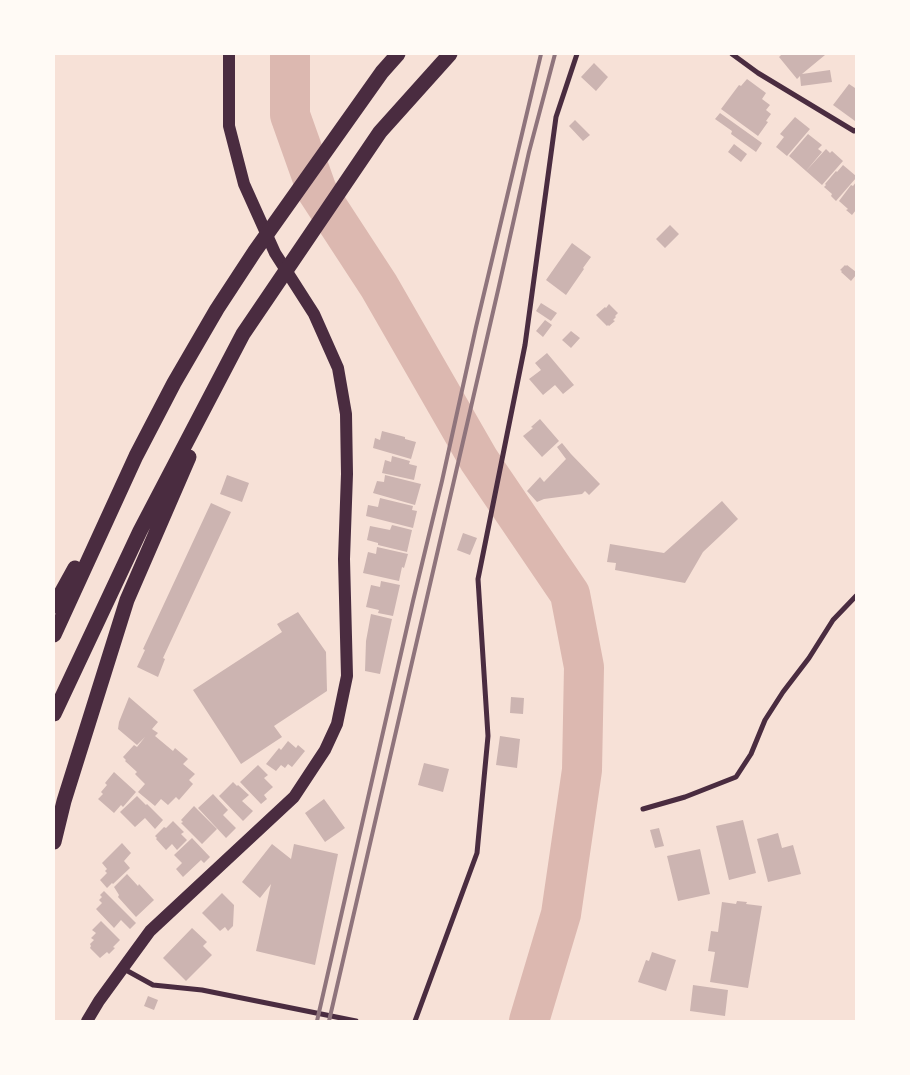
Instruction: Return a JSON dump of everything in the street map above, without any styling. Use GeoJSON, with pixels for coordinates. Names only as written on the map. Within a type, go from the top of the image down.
{"type":"FeatureCollection","features":[{"type":"Feature","properties":{"kind":"highway"},"geometry":{"type":"LineString","coordinates":[[54,606],[174,383],[217,309],[255,251],[382,72],[398,54]]}},
{"type":"Feature","properties":{"kind":"highway"},"geometry":{"type":"LineString","coordinates":[[54,714],[140,531],[243,334],[380,132],[450,54]]}},
{"type":"Feature","properties":{"kind":"highway"},"geometry":{"type":"LineString","coordinates":[[54,842],[67,792],[127,600],[243,334]]}},
{"type":"Feature","properties":{"kind":"highway"},"geometry":{"type":"LineString","coordinates":[[54,635],[136,456]]}},
{"type":"Feature","properties":{"kind":"main road"},"geometry":{"type":"LineString","coordinates":[[87,1021],[98,1001],[150,931],[294,797],[325,750],[337,724],[347,676],[344,559],[347,474],[346,414],[338,368],[314,314],[275,253],[244,184],[229,126],[230,54]]}},
{"type":"Feature","properties":{"kind":"street"},"geometry":{"type":"LineString","coordinates":[[415,1021],[477,853],[488,736],[478,579],[525,345],[556,117],[576,54]]}},
{"type":"Feature","properties":{"kind":"street"},"geometry":{"type":"LineString","coordinates":[[732,54],[758,73],[856,131]]}},
{"type":"Feature","properties":{"kind":"street"},"geometry":{"type":"LineString","coordinates":[[643,809],[685,797],[736,777],[751,754],[765,720],[783,692],[809,658],[832,620],[856,596]]}},
{"type":"Feature","properties":{"kind":"street"},"geometry":{"type":"LineString","coordinates":[[123,968],[153,985],[202,990],[356,1021]]}},
{"type":"Feature","properties":{"kind":"building"},"geometry":{"type":"Polygon","coordinates":[[[782,54],[824,54],[802,74],[830,70],[832,82],[801,86],[800,76],[797,79],[779,57],[782,54]]]}},
{"type":"Feature","properties":{"kind":"building"},"geometry":{"type":"Polygon","coordinates":[[[594,63],[608,77],[596,91],[581,77],[594,63]]]}},
{"type":"Feature","properties":{"kind":"building"},"geometry":{"type":"Polygon","coordinates":[[[747,79],[766,93],[762,99],[770,105],[766,110],[771,114],[766,121],[768,122],[758,136],[721,109],[739,85],[741,86],[747,79]]]}},
{"type":"Feature","properties":{"kind":"building"},"geometry":{"type":"Polygon","coordinates":[[[849,84],[855,88],[856,86],[855,121],[833,105],[849,84]]]}},
{"type":"Feature","properties":{"kind":"building"},"geometry":{"type":"Polygon","coordinates":[[[720,113],[762,143],[756,152],[731,134],[732,131],[715,119],[720,113]]]}},
{"type":"Feature","properties":{"kind":"building"},"geometry":{"type":"Polygon","coordinates":[[[795,117],[810,129],[787,156],[776,147],[784,137],[780,134],[795,117]]]}},
{"type":"Feature","properties":{"kind":"building"},"geometry":{"type":"Polygon","coordinates":[[[575,120],[590,135],[583,141],[569,126],[575,120]]]}},
{"type":"Feature","properties":{"kind":"building"},"geometry":{"type":"Polygon","coordinates":[[[808,134],[822,145],[818,149],[822,152],[806,171],[789,156],[808,134]]]}},
{"type":"Feature","properties":{"kind":"building"},"geometry":{"type":"Polygon","coordinates":[[[734,144],[747,154],[741,162],[728,152],[734,144]]]}},
{"type":"Feature","properties":{"kind":"building"},"geometry":{"type":"Polygon","coordinates":[[[826,149],[830,153],[832,151],[843,161],[822,185],[806,171],[826,149]]]}},
{"type":"Feature","properties":{"kind":"building"},"geometry":{"type":"Polygon","coordinates":[[[843,165],[856,178],[836,201],[831,196],[832,194],[824,187],[843,165]]]}},
{"type":"Feature","properties":{"kind":"building"},"geometry":{"type":"Polygon","coordinates":[[[856,182],[856,210],[852,215],[839,201],[851,185],[853,186],[856,182]]]}},
{"type":"Feature","properties":{"kind":"building"},"geometry":{"type":"Polygon","coordinates":[[[670,225],[679,234],[665,248],[656,239],[670,225]]]}},
{"type":"Feature","properties":{"kind":"building"},"geometry":{"type":"Polygon","coordinates":[[[572,243],[591,257],[566,295],[546,280],[572,243]]]}},
{"type":"Feature","properties":{"kind":"building"},"geometry":{"type":"Polygon","coordinates":[[[845,265],[856,272],[851,281],[840,270],[845,265]]]}},
{"type":"Feature","properties":{"kind":"building"},"geometry":{"type":"Polygon","coordinates":[[[541,303],[557,313],[551,321],[536,311],[541,303]]]}},
{"type":"Feature","properties":{"kind":"building"},"geometry":{"type":"Polygon","coordinates":[[[609,304],[618,313],[613,320],[615,321],[607,326],[596,315],[609,304]]]}},
{"type":"Feature","properties":{"kind":"building"},"geometry":{"type":"Polygon","coordinates":[[[545,320],[552,325],[543,337],[536,331],[545,320]]]}},
{"type":"Feature","properties":{"kind":"building"},"geometry":{"type":"Polygon","coordinates":[[[571,331],[580,338],[571,348],[562,340],[571,331]]]}},
{"type":"Feature","properties":{"kind":"building"},"geometry":{"type":"Polygon","coordinates":[[[547,353],[574,385],[563,394],[555,385],[543,395],[529,379],[541,370],[535,363],[547,353]]]}},
{"type":"Feature","properties":{"kind":"building"},"geometry":{"type":"Polygon","coordinates":[[[540,419],[559,441],[542,457],[523,436],[540,419]]]}},
{"type":"Feature","properties":{"kind":"building"},"geometry":{"type":"Polygon","coordinates":[[[382,431],[416,442],[411,459],[373,448],[375,438],[380,440],[382,431]]]}},
{"type":"Feature","properties":{"kind":"building"},"geometry":{"type":"Polygon","coordinates":[[[562,443],[600,484],[589,495],[585,491],[582,494],[544,499],[537,502],[527,491],[540,477],[544,482],[566,459],[557,447],[562,443]]]}},
{"type":"Feature","properties":{"kind":"building"},"geometry":{"type":"Polygon","coordinates":[[[392,456],[410,461],[409,464],[417,466],[414,480],[382,473],[385,460],[391,462],[392,456]]]}},
{"type":"Feature","properties":{"kind":"building"},"geometry":{"type":"Polygon","coordinates":[[[227,475],[249,483],[242,502],[220,494],[227,475]]]}},
{"type":"Feature","properties":{"kind":"building"},"geometry":{"type":"Polygon","coordinates":[[[385,475],[421,484],[415,505],[373,493],[377,481],[384,482],[385,475]]]}},
{"type":"Feature","properties":{"kind":"building"},"geometry":{"type":"Polygon","coordinates":[[[380,498],[413,506],[412,510],[417,511],[413,528],[366,516],[368,505],[378,507],[380,498]]]}},
{"type":"Feature","properties":{"kind":"building"},"geometry":{"type":"Polygon","coordinates":[[[722,501],[738,519],[703,552],[685,583],[615,570],[616,563],[607,562],[610,544],[664,553],[722,501]]]}},
{"type":"Feature","properties":{"kind":"building"},"geometry":{"type":"Polygon","coordinates":[[[211,503],[231,512],[163,658],[165,659],[158,677],[137,667],[145,650],[143,649],[211,503]]]}},
{"type":"Feature","properties":{"kind":"building"},"geometry":{"type":"Polygon","coordinates":[[[392,525],[412,530],[407,552],[378,545],[378,543],[367,540],[370,526],[390,530],[392,525]]]}},
{"type":"Feature","properties":{"kind":"building"},"geometry":{"type":"Polygon","coordinates":[[[463,533],[477,538],[470,555],[457,550],[463,533]]]}},
{"type":"Feature","properties":{"kind":"building"},"geometry":{"type":"Polygon","coordinates":[[[377,547],[408,554],[404,568],[402,567],[399,581],[363,573],[368,552],[376,554],[377,547]]]}},
{"type":"Feature","properties":{"kind":"building"},"geometry":{"type":"Polygon","coordinates":[[[381,581],[400,585],[393,616],[378,613],[379,610],[366,607],[371,585],[380,587],[381,581]]]}},
{"type":"Feature","properties":{"kind":"building"},"geometry":{"type":"Polygon","coordinates":[[[298,612],[326,652],[327,691],[274,726],[282,737],[241,764],[193,690],[282,632],[277,624],[298,612]]]}},
{"type":"Feature","properties":{"kind":"building"},"geometry":{"type":"Polygon","coordinates":[[[371,614],[392,619],[380,674],[365,671],[366,641],[371,614]]]}},
{"type":"Feature","properties":{"kind":"building"},"geometry":{"type":"Polygon","coordinates":[[[129,697],[158,722],[152,729],[158,733],[155,736],[173,751],[175,748],[188,759],[183,764],[195,774],[189,780],[193,784],[179,800],[176,797],[168,805],[161,799],[155,806],[138,792],[145,784],[123,757],[134,745],[137,747],[145,737],[137,745],[118,729],[129,697]]]}},
{"type":"Feature","properties":{"kind":"building"},"geometry":{"type":"Polygon","coordinates":[[[511,697],[524,698],[523,714],[510,713],[511,697]]]}},
{"type":"Feature","properties":{"kind":"building"},"geometry":{"type":"Polygon","coordinates":[[[500,736],[520,739],[517,768],[496,765],[500,736]]]}},
{"type":"Feature","properties":{"kind":"building"},"geometry":{"type":"Polygon","coordinates":[[[288,741],[296,748],[298,745],[305,751],[292,767],[288,764],[285,768],[281,765],[276,771],[266,764],[279,748],[281,750],[288,741]]]}},
{"type":"Feature","properties":{"kind":"building"},"geometry":{"type":"Polygon","coordinates":[[[424,763],[449,769],[443,792],[418,785],[424,763]]]}},
{"type":"Feature","properties":{"kind":"building"},"geometry":{"type":"Polygon","coordinates":[[[258,765],[268,775],[264,778],[273,787],[264,795],[267,799],[261,804],[240,782],[258,765]]]}},
{"type":"Feature","properties":{"kind":"building"},"geometry":{"type":"Polygon","coordinates":[[[114,772],[136,792],[123,807],[121,805],[114,813],[98,799],[103,794],[101,792],[107,785],[105,783],[114,772]]]}},
{"type":"Feature","properties":{"kind":"building"},"geometry":{"type":"Polygon","coordinates":[[[233,782],[249,795],[242,801],[253,811],[243,821],[219,796],[233,782]]]}},
{"type":"Feature","properties":{"kind":"building"},"geometry":{"type":"Polygon","coordinates":[[[213,794],[228,810],[223,815],[236,828],[226,838],[198,808],[213,794]]]}},
{"type":"Feature","properties":{"kind":"building"},"geometry":{"type":"Polygon","coordinates":[[[137,796],[163,820],[155,829],[145,818],[135,827],[120,812],[137,796]]]}},
{"type":"Feature","properties":{"kind":"building"},"geometry":{"type":"Polygon","coordinates":[[[324,799],[345,828],[325,842],[305,813],[324,799]]]}},
{"type":"Feature","properties":{"kind":"building"},"geometry":{"type":"Polygon","coordinates":[[[194,806],[217,829],[202,844],[181,823],[183,822],[181,820],[194,806]]]}},
{"type":"Feature","properties":{"kind":"building"},"geometry":{"type":"Polygon","coordinates":[[[743,820],[756,873],[729,880],[716,826],[743,820]]]}},
{"type":"Feature","properties":{"kind":"building"},"geometry":{"type":"Polygon","coordinates":[[[173,821],[184,832],[181,834],[187,840],[177,850],[172,844],[166,850],[155,836],[173,821]]]}},
{"type":"Feature","properties":{"kind":"building"},"geometry":{"type":"Polygon","coordinates":[[[659,828],[664,846],[655,848],[650,830],[659,828]]]}},
{"type":"Feature","properties":{"kind":"building"},"geometry":{"type":"Polygon","coordinates":[[[778,833],[782,848],[793,845],[801,874],[768,882],[757,839],[778,833]]]}},
{"type":"Feature","properties":{"kind":"building"},"geometry":{"type":"Polygon","coordinates":[[[192,838],[210,857],[204,863],[201,860],[183,877],[176,869],[182,863],[174,855],[192,838]]]}},
{"type":"Feature","properties":{"kind":"building"},"geometry":{"type":"Polygon","coordinates":[[[122,843],[131,853],[124,861],[130,868],[107,888],[100,880],[107,873],[105,871],[107,869],[102,863],[122,843]]]}},
{"type":"Feature","properties":{"kind":"building"},"geometry":{"type":"Polygon","coordinates":[[[272,844],[291,859],[294,844],[338,854],[315,965],[256,951],[271,884],[260,898],[242,882],[272,844]]]}},
{"type":"Feature","properties":{"kind":"building"},"geometry":{"type":"Polygon","coordinates":[[[700,849],[710,894],[678,901],[667,856],[700,849]]]}},
{"type":"Feature","properties":{"kind":"building"},"geometry":{"type":"Polygon","coordinates":[[[127,874],[154,900],[136,917],[118,897],[119,895],[114,887],[127,874]]]}},
{"type":"Feature","properties":{"kind":"building"},"geometry":{"type":"Polygon","coordinates":[[[104,891],[136,923],[130,929],[121,920],[114,928],[96,909],[102,903],[99,900],[102,897],[100,895],[104,891]]]}},
{"type":"Feature","properties":{"kind":"building"},"geometry":{"type":"Polygon","coordinates":[[[222,893],[234,905],[233,926],[228,931],[225,927],[220,931],[202,913],[222,893]]]}},
{"type":"Feature","properties":{"kind":"building"},"geometry":{"type":"Polygon","coordinates":[[[737,901],[762,906],[748,988],[710,982],[715,952],[708,951],[711,931],[718,932],[722,902],[736,904],[737,901]]]}},
{"type":"Feature","properties":{"kind":"building"},"geometry":{"type":"Polygon","coordinates":[[[101,921],[120,940],[109,954],[107,952],[100,958],[90,948],[90,944],[94,940],[91,938],[96,933],[92,930],[101,921]]]}},
{"type":"Feature","properties":{"kind":"building"},"geometry":{"type":"Polygon","coordinates":[[[192,928],[207,942],[203,946],[212,955],[186,981],[163,958],[192,928]]]}},
{"type":"Feature","properties":{"kind":"building"},"geometry":{"type":"Polygon","coordinates":[[[652,952],[676,960],[666,991],[638,982],[646,960],[649,961],[652,952]]]}},
{"type":"Feature","properties":{"kind":"building"},"geometry":{"type":"Polygon","coordinates":[[[693,985],[728,990],[725,1016],[690,1011],[693,985]]]}},
{"type":"Feature","properties":{"kind":"building"},"geometry":{"type":"Polygon","coordinates":[[[148,996],[158,1000],[154,1010],[144,1006],[148,996]]]}},
{"type":"Feature","properties":{"kind":"waterway"},"geometry":{"type":"LineString","coordinates":[[290,54],[290,115],[317,191],[379,286],[479,460],[570,594],[584,667],[582,770],[561,914],[529,1021]]}},
{"type":"Feature","properties":{"kind":"railway"},"geometry":{"type":"LineString","coordinates":[[317,1021],[476,327],[541,54]]}},
{"type":"Feature","properties":{"kind":"railway"},"geometry":{"type":"LineString","coordinates":[[329,1021],[529,152],[555,54]]}}]}
